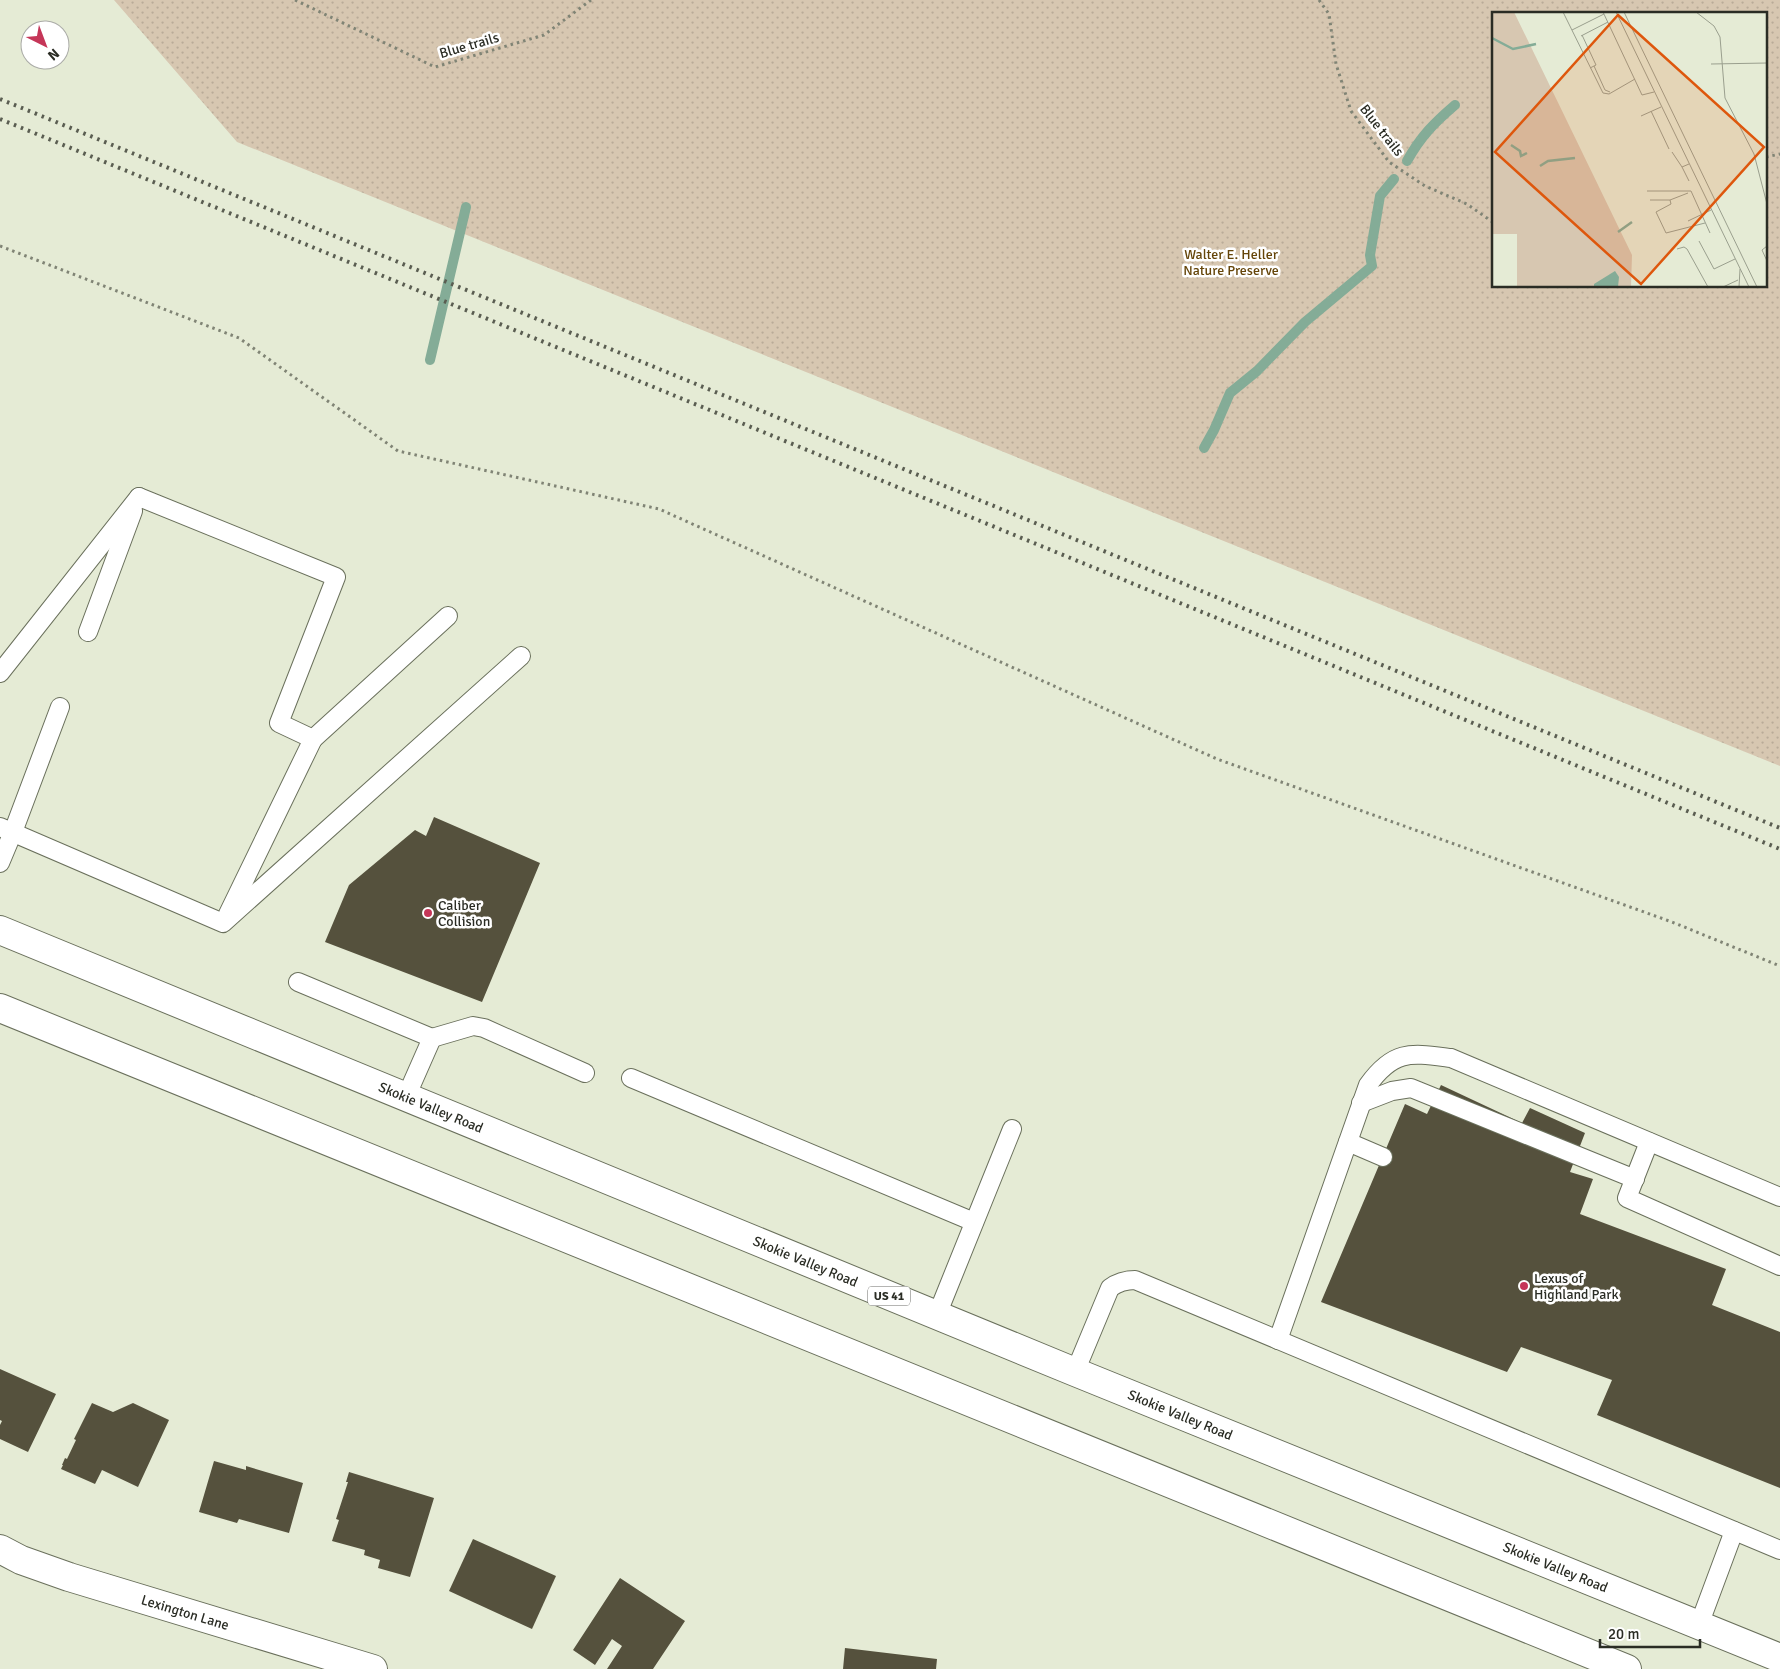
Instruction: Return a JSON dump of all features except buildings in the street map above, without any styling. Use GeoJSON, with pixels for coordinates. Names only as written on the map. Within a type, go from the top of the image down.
{"type":"FeatureCollection","features":[{"type":"Feature","properties":{"kind":"main road","name":"Skokie Valley Road"},"geometry":{"type":"LineString","coordinates":[[0,930],[1075,1372],[1780,1658]]}},
{"type":"Feature","properties":{"kind":"main road"},"geometry":{"type":"LineString","coordinates":[[0,1008],[1627,1669]]}},
{"type":"Feature","properties":{"kind":"main road","name":"Lexington Lane"},"geometry":{"type":"LineString","coordinates":[[0,1549],[21,1560],[69,1577],[373,1669]]}},
{"type":"Feature","properties":{"kind":"lane"},"geometry":{"type":"LineString","coordinates":[[88,632],[139,497]]}},
{"type":"Feature","properties":{"kind":"lane"},"geometry":{"type":"LineString","coordinates":[[0,673],[139,497]]}},
{"type":"Feature","properties":{"kind":"lane"},"geometry":{"type":"LineString","coordinates":[[139,497],[336,577],[278,723],[313,738]]}},
{"type":"Feature","properties":{"kind":"lane"},"geometry":{"type":"LineString","coordinates":[[224,924],[313,738],[448,616]]}},
{"type":"Feature","properties":{"kind":"lane"},"geometry":{"type":"LineString","coordinates":[[224,924],[521,656]]}},
{"type":"Feature","properties":{"kind":"lane"},"geometry":{"type":"LineString","coordinates":[[0,863],[7,829],[60,708]]}},
{"type":"Feature","properties":{"kind":"lane"},"geometry":{"type":"LineString","coordinates":[[7,829],[224,924]]}},
{"type":"Feature","properties":{"kind":"lane"},"geometry":{"type":"LineString","coordinates":[[298,982],[432,1038],[473,1026],[484,1028],[585,1073]]}},
{"type":"Feature","properties":{"kind":"lane"},"geometry":{"type":"LineString","coordinates":[[406,1097],[432,1038]]}},
{"type":"Feature","properties":{"kind":"lane"},"geometry":{"type":"LineString","coordinates":[[1278,1340],[1368,1085],[1376,1073],[1398,1057],[1414,1054],[1451,1058],[1780,1197]]}},
{"type":"Feature","properties":{"kind":"lane"},"geometry":{"type":"LineString","coordinates":[[631,1078],[974,1222]]}},
{"type":"Feature","properties":{"kind":"lane"},"geometry":{"type":"LineString","coordinates":[[1362,1103],[1392,1091],[1411,1088],[1635,1179]]}},
{"type":"Feature","properties":{"kind":"lane"},"geometry":{"type":"LineString","coordinates":[[937,1315],[1012,1129]]}},
{"type":"Feature","properties":{"kind":"lane"},"geometry":{"type":"LineString","coordinates":[[1348,1142],[1383,1157]]}},
{"type":"Feature","properties":{"kind":"lane"},"geometry":{"type":"LineString","coordinates":[[1649,1142],[1627,1198],[1780,1266]]}},
{"type":"Feature","properties":{"kind":"lane"},"geometry":{"type":"LineString","coordinates":[[1075,1372],[1110,1288],[1116,1283],[1125,1280],[1135,1280],[1780,1550]]}},
{"type":"Feature","properties":{"kind":"lane"},"geometry":{"type":"LineString","coordinates":[[1699,1626],[1734,1531]]}},
{"type":"Feature","properties":{"kind":"path","name":"Blue trails"},"geometry":{"type":"LineString","coordinates":[[294,0],[435,67],[544,35],[591,0]]}},
{"type":"Feature","properties":{"kind":"path","name":"Blue trails"},"geometry":{"type":"LineString","coordinates":[[1319,0],[1329,14],[1336,64],[1351,111],[1389,162],[1425,186],[1467,204],[1492,222]]}},
{"type":"Feature","properties":{"kind":"path"},"geometry":{"type":"LineString","coordinates":[[0,246],[239,338],[398,451],[660,508],[1217,759],[1672,922],[1780,966]]}},
{"type":"Feature","properties":{"kind":"green space","name":"Walter E. Heller Nature Preserve"},"geometry":{"type":"Polygon","coordinates":[[[114,0],[1780,0],[1780,766],[237,142],[114,0]]]}},
{"type":"Feature","properties":{"kind":"waterway"},"geometry":{"type":"LineString","coordinates":[[1407,161],[1428,130],[1455,105]]}},
{"type":"Feature","properties":{"kind":"waterway"},"geometry":{"type":"LineString","coordinates":[[1204,448],[1230,393],[1257,371],[1305,322],[1372,266],[1370,255],[1380,196],[1394,179]]}},
{"type":"Feature","properties":{"kind":"waterway"},"geometry":{"type":"LineString","coordinates":[[430,360],[466,207]]}},
{"type":"Feature","properties":{"kind":"railway"},"geometry":{"type":"LineString","coordinates":[[0,99],[1780,828]]}},
{"type":"Feature","properties":{"kind":"railway"},"geometry":{"type":"LineString","coordinates":[[0,119],[1780,849]]}},
{"type":"Feature","properties":{"kind":"place","name":"Caliber Collision"},"geometry":{"type":"Point","coordinates":[428,913]}},
{"type":"Feature","properties":{"kind":"place","name":"Lexus of Highland Park"},"geometry":{"type":"Point","coordinates":[1524,1286]}}]}
